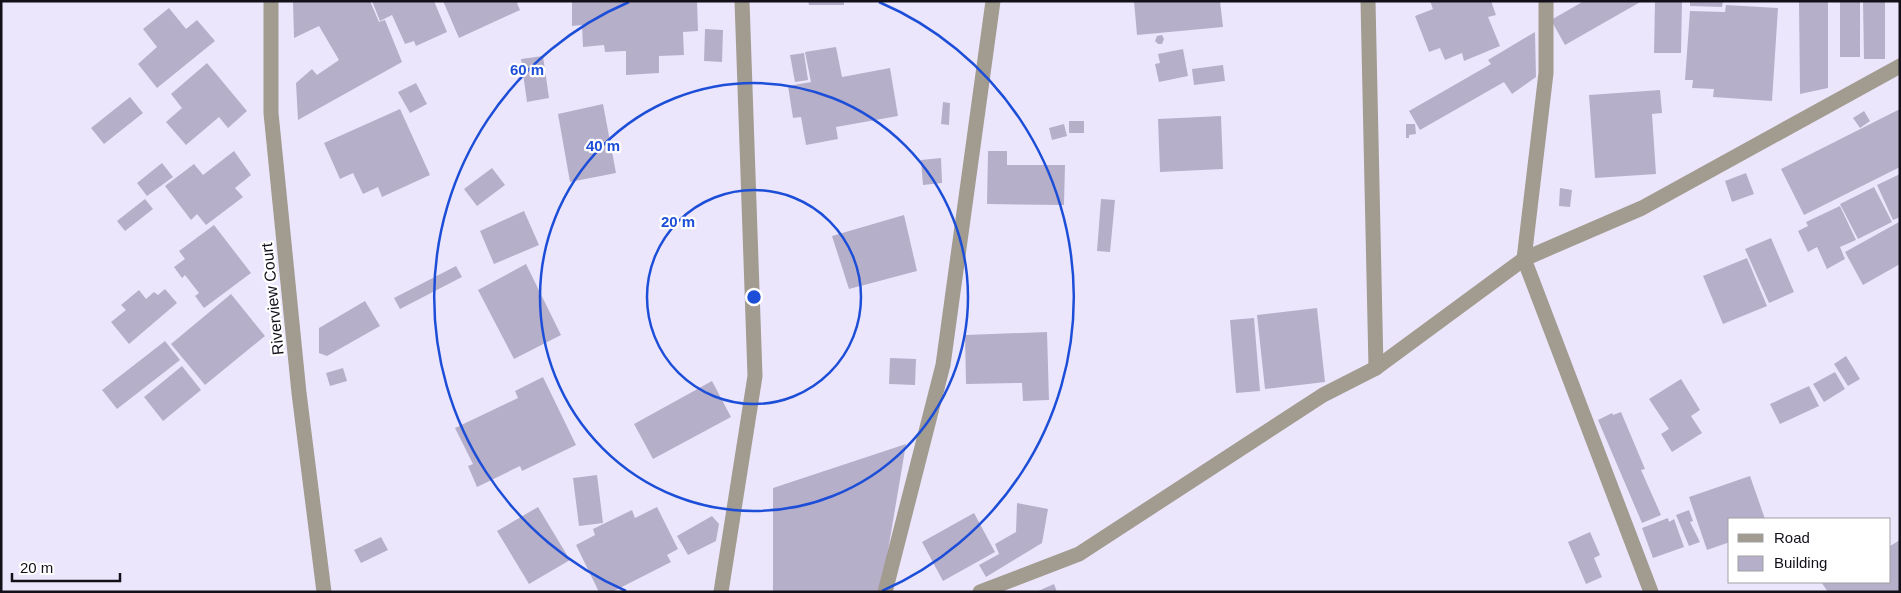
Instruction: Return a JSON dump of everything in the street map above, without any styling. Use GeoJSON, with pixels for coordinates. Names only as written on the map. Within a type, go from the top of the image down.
{"type":"FeatureCollection","features":[{"type":"Feature","properties":{"kind":"street","name":"Riverview Court"},"geometry":{"type":"LineString","coordinates":[[271,1],[271,113],[299,393],[324,592]]}},
{"type":"Feature","properties":{"kind":"street"},"geometry":{"type":"LineString","coordinates":[[721,592],[754,376],[742,1]]}},
{"type":"Feature","properties":{"kind":"street"},"geometry":{"type":"LineString","coordinates":[[885,592],[943,365],[993,1]]}},
{"type":"Feature","properties":{"kind":"street"},"geometry":{"type":"LineString","coordinates":[[1368,1],[1376,368]]}},
{"type":"Feature","properties":{"kind":"street"},"geometry":{"type":"LineString","coordinates":[[1546,1],[1546,73],[1524,259],[1651,592]]}},
{"type":"Feature","properties":{"kind":"street"},"geometry":{"type":"LineString","coordinates":[[980,592],[1079,554],[1323,394],[1376,368],[1524,259],[1642,208],[1900,66]]}},
{"type":"Feature","properties":{"kind":"building"},"geometry":{"type":"Polygon","coordinates":[[[293,1],[370,1],[379,22],[385,20],[402,62],[298,120],[296,83],[312,69],[317,75],[339,60],[319,26],[294,38],[293,1]]]}},
{"type":"Feature","properties":{"kind":"building"},"geometry":{"type":"Polygon","coordinates":[[[372,1],[434,1],[447,32],[416,46],[414,41],[405,44],[392,15],[380,21],[372,1]]]}},
{"type":"Feature","properties":{"kind":"building"},"geometry":{"type":"Polygon","coordinates":[[[443,1],[521,1],[517,3],[520,10],[459,38],[443,1]]]}},
{"type":"Feature","properties":{"kind":"building"},"geometry":{"type":"Polygon","coordinates":[[[572,1],[697,1],[698,31],[683,32],[684,55],[659,56],[659,73],[626,75],[626,51],[605,52],[604,45],[583,47],[582,25],[572,26],[572,1]]]}},
{"type":"Feature","properties":{"kind":"building"},"geometry":{"type":"Polygon","coordinates":[[[808,1],[844,1],[844,5],[809,5],[808,1]]]}},
{"type":"Feature","properties":{"kind":"building"},"geometry":{"type":"Polygon","coordinates":[[[1134,1],[1220,1],[1223,27],[1137,35],[1134,1]]]}},
{"type":"Feature","properties":{"kind":"building"},"geometry":{"type":"Polygon","coordinates":[[[1430,1],[1491,1],[1496,15],[1488,17],[1500,46],[1464,61],[1462,53],[1445,60],[1440,48],[1429,52],[1415,16],[1433,9],[1430,1]]]}},
{"type":"Feature","properties":{"kind":"building"},"geometry":{"type":"Polygon","coordinates":[[[1584,1],[1642,1],[1565,45],[1551,20],[1584,1]]]}},
{"type":"Feature","properties":{"kind":"building"},"geometry":{"type":"Polygon","coordinates":[[[1655,1],[1682,1],[1681,53],[1654,53],[1655,1]]]}},
{"type":"Feature","properties":{"kind":"building"},"geometry":{"type":"Polygon","coordinates":[[[1690,1],[1723,1],[1722,7],[1690,6],[1690,1]]]}},
{"type":"Feature","properties":{"kind":"building"},"geometry":{"type":"Polygon","coordinates":[[[1799,1],[1828,1],[1828,88],[1800,94],[1799,1]]]}},
{"type":"Feature","properties":{"kind":"building"},"geometry":{"type":"Polygon","coordinates":[[[1840,1],[1860,1],[1860,57],[1840,57],[1840,1]]]}},
{"type":"Feature","properties":{"kind":"building"},"geometry":{"type":"Polygon","coordinates":[[[1863,1],[1885,1],[1885,59],[1864,59],[1863,1]]]}},
{"type":"Feature","properties":{"kind":"building"},"geometry":{"type":"Polygon","coordinates":[[[1726,5],[1778,8],[1772,101],[1713,97],[1714,89],[1692,88],[1693,80],[1685,80],[1690,11],[1725,12],[1726,5]]]}},
{"type":"Feature","properties":{"kind":"building"},"geometry":{"type":"Polygon","coordinates":[[[169,8],[186,29],[197,20],[215,41],[157,88],[138,64],[157,47],[143,29],[169,8]]]}},
{"type":"Feature","properties":{"kind":"building"},"geometry":{"type":"Polygon","coordinates":[[[705,29],[723,30],[722,62],[704,61],[705,29]]]}},
{"type":"Feature","properties":{"kind":"building"},"geometry":{"type":"Polygon","coordinates":[[[1535,32],[1536,77],[1512,94],[1504,82],[1420,130],[1409,111],[1491,64],[1488,60],[1535,32]]]}},
{"type":"Feature","properties":{"kind":"building"},"geometry":{"type":"Polygon","coordinates":[[[1162,35],[1164,39],[1162,44],[1158,44],[1155,41],[1157,36],[1162,35]]]}},
{"type":"Feature","properties":{"kind":"building"},"geometry":{"type":"Polygon","coordinates":[[[836,47],[842,77],[890,68],[898,116],[836,127],[838,139],[806,145],[801,117],[793,118],[788,86],[811,82],[805,52],[836,47]]]}},
{"type":"Feature","properties":{"kind":"building"},"geometry":{"type":"Polygon","coordinates":[[[1183,49],[1188,76],[1159,82],[1155,64],[1160,63],[1158,54],[1183,49]]]}},
{"type":"Feature","properties":{"kind":"building"},"geometry":{"type":"Polygon","coordinates":[[[804,53],[808,80],[795,82],[790,55],[804,53]]]}},
{"type":"Feature","properties":{"kind":"building"},"geometry":{"type":"Polygon","coordinates":[[[543,56],[549,98],[527,102],[521,59],[543,56]]]}},
{"type":"Feature","properties":{"kind":"building"},"geometry":{"type":"Polygon","coordinates":[[[207,63],[247,111],[228,128],[219,117],[186,145],[166,122],[182,108],[171,94],[207,63]]]}},
{"type":"Feature","properties":{"kind":"building"},"geometry":{"type":"Polygon","coordinates":[[[1223,65],[1225,81],[1194,85],[1192,69],[1223,65]]]}},
{"type":"Feature","properties":{"kind":"building"},"geometry":{"type":"Polygon","coordinates":[[[416,83],[427,104],[410,113],[398,92],[416,83]]]}},
{"type":"Feature","properties":{"kind":"building"},"geometry":{"type":"Polygon","coordinates":[[[1660,90],[1662,113],[1652,114],[1656,174],[1595,178],[1589,95],[1660,90]]]}},
{"type":"Feature","properties":{"kind":"building"},"geometry":{"type":"Polygon","coordinates":[[[130,97],[143,113],[104,144],[91,128],[130,97]]]}},
{"type":"Feature","properties":{"kind":"building"},"geometry":{"type":"Polygon","coordinates":[[[943,102],[950,103],[949,125],[941,124],[943,102]]]}},
{"type":"Feature","properties":{"kind":"building"},"geometry":{"type":"Polygon","coordinates":[[[603,104],[616,173],[570,182],[558,114],[603,104]]]}},
{"type":"Feature","properties":{"kind":"building"},"geometry":{"type":"Polygon","coordinates":[[[400,109],[430,175],[382,197],[378,187],[363,194],[353,173],[340,179],[324,143],[400,109]]]}},
{"type":"Feature","properties":{"kind":"building"},"geometry":{"type":"Polygon","coordinates":[[[1900,109],[1900,167],[1804,215],[1781,169],[1900,109]]]}},
{"type":"Feature","properties":{"kind":"building"},"geometry":{"type":"Polygon","coordinates":[[[1864,111],[1870,121],[1860,128],[1853,118],[1864,111]]]}},
{"type":"Feature","properties":{"kind":"building"},"geometry":{"type":"Polygon","coordinates":[[[1221,116],[1223,169],[1160,172],[1158,119],[1221,116]]]}},
{"type":"Feature","properties":{"kind":"building"},"geometry":{"type":"Polygon","coordinates":[[[1069,121],[1084,121],[1084,133],[1069,133],[1069,121]]]}},
{"type":"Feature","properties":{"kind":"building"},"geometry":{"type":"Polygon","coordinates":[[[1064,124],[1067,136],[1052,140],[1049,128],[1064,124]]]}},
{"type":"Feature","properties":{"kind":"building"},"geometry":{"type":"Polygon","coordinates":[[[1406,124],[1415,124],[1416,134],[1409,135],[1409,138],[1406,138],[1406,124]]]}},
{"type":"Feature","properties":{"kind":"building"},"geometry":{"type":"Polygon","coordinates":[[[234,151],[251,175],[235,188],[243,197],[206,225],[197,214],[191,220],[165,186],[194,164],[203,175],[234,151]]]}},
{"type":"Feature","properties":{"kind":"building"},"geometry":{"type":"Polygon","coordinates":[[[988,151],[1007,151],[1007,165],[1065,165],[1064,205],[987,204],[988,151]]]}},
{"type":"Feature","properties":{"kind":"building"},"geometry":{"type":"Polygon","coordinates":[[[941,158],[942,183],[923,185],[921,160],[941,158]]]}},
{"type":"Feature","properties":{"kind":"building"},"geometry":{"type":"Polygon","coordinates":[[[162,163],[173,177],[147,196],[137,183],[162,163]]]}},
{"type":"Feature","properties":{"kind":"building"},"geometry":{"type":"Polygon","coordinates":[[[492,168],[505,185],[477,206],[464,189],[492,168]]]}},
{"type":"Feature","properties":{"kind":"building"},"geometry":{"type":"Polygon","coordinates":[[[1746,173],[1754,194],[1732,202],[1725,181],[1746,173]]]}},
{"type":"Feature","properties":{"kind":"building"},"geometry":{"type":"Polygon","coordinates":[[[1900,174],[1900,217],[1893,220],[1877,185],[1900,174]]]}},
{"type":"Feature","properties":{"kind":"building"},"geometry":{"type":"Polygon","coordinates":[[[1874,187],[1892,222],[1858,239],[1840,204],[1874,187]]]}},
{"type":"Feature","properties":{"kind":"building"},"geometry":{"type":"Polygon","coordinates":[[[1560,188],[1572,190],[1570,207],[1559,206],[1560,188]]]}},
{"type":"Feature","properties":{"kind":"building"},"geometry":{"type":"Polygon","coordinates":[[[145,199],[153,209],[125,231],[117,221],[145,199]]]}},
{"type":"Feature","properties":{"kind":"building"},"geometry":{"type":"Polygon","coordinates":[[[1101,199],[1115,200],[1110,252],[1097,251],[1101,199]]]}},
{"type":"Feature","properties":{"kind":"building"},"geometry":{"type":"Polygon","coordinates":[[[1840,206],[1856,240],[1840,247],[1845,259],[1827,269],[1817,247],[1808,252],[1798,231],[1808,226],[1806,222],[1840,206]]]}},
{"type":"Feature","properties":{"kind":"building"},"geometry":{"type":"Polygon","coordinates":[[[524,211],[539,245],[494,264],[480,231],[524,211]]]}},
{"type":"Feature","properties":{"kind":"building"},"geometry":{"type":"Polygon","coordinates":[[[904,215],[917,271],[849,289],[832,236],[904,215]]]}},
{"type":"Feature","properties":{"kind":"building"},"geometry":{"type":"Polygon","coordinates":[[[1899,222],[1900,264],[1863,285],[1845,252],[1899,222]]]}},
{"type":"Feature","properties":{"kind":"building"},"geometry":{"type":"Polygon","coordinates":[[[214,225],[251,273],[204,308],[195,296],[199,293],[185,275],[182,278],[174,267],[185,259],[179,251],[214,225]]]}},
{"type":"Feature","properties":{"kind":"building"},"geometry":{"type":"Polygon","coordinates":[[[1771,238],[1794,292],[1769,303],[1745,249],[1771,238]]]}},
{"type":"Feature","properties":{"kind":"building"},"geometry":{"type":"Polygon","coordinates":[[[1747,258],[1767,306],[1723,324],[1703,276],[1747,258]]]}},
{"type":"Feature","properties":{"kind":"building"},"geometry":{"type":"Polygon","coordinates":[[[526,264],[561,335],[514,359],[478,290],[526,264]]]}},
{"type":"Feature","properties":{"kind":"building"},"geometry":{"type":"Polygon","coordinates":[[[456,266],[462,277],[400,309],[394,298],[456,266]]]}},
{"type":"Feature","properties":{"kind":"building"},"geometry":{"type":"Polygon","coordinates":[[[165,289],[177,303],[129,344],[111,322],[126,310],[121,305],[139,290],[146,299],[154,292],[158,295],[165,289]]]}},
{"type":"Feature","properties":{"kind":"building"},"geometry":{"type":"Polygon","coordinates":[[[231,294],[265,336],[205,385],[171,344],[231,294]]]}},
{"type":"Feature","properties":{"kind":"building"},"geometry":{"type":"Polygon","coordinates":[[[365,301],[380,326],[327,356],[319,353],[319,328],[365,301]]]}},
{"type":"Feature","properties":{"kind":"building"},"geometry":{"type":"Polygon","coordinates":[[[1317,308],[1325,382],[1265,389],[1257,315],[1317,308]]]}},
{"type":"Feature","properties":{"kind":"building"},"geometry":{"type":"Polygon","coordinates":[[[1254,318],[1260,391],[1236,393],[1230,320],[1254,318]]]}},
{"type":"Feature","properties":{"kind":"building"},"geometry":{"type":"Polygon","coordinates":[[[1047,332],[1049,400],[1023,401],[1022,383],[966,384],[965,335],[1047,332]]]}},
{"type":"Feature","properties":{"kind":"building"},"geometry":{"type":"Polygon","coordinates":[[[165,341],[180,360],[117,409],[102,390],[165,341]]]}},
{"type":"Feature","properties":{"kind":"building"},"geometry":{"type":"Polygon","coordinates":[[[1846,356],[1860,379],[1848,386],[1834,364],[1846,356]]]}},
{"type":"Feature","properties":{"kind":"building"},"geometry":{"type":"Polygon","coordinates":[[[890,358],[916,359],[915,385],[889,384],[890,358]]]}},
{"type":"Feature","properties":{"kind":"building"},"geometry":{"type":"Polygon","coordinates":[[[182,366],[201,390],[163,421],[144,397],[182,366]]]}},
{"type":"Feature","properties":{"kind":"building"},"geometry":{"type":"Polygon","coordinates":[[[343,368],[347,381],[330,386],[326,373],[343,368]]]}},
{"type":"Feature","properties":{"kind":"building"},"geometry":{"type":"Polygon","coordinates":[[[1835,372],[1845,389],[1824,402],[1813,384],[1835,372]]]}},
{"type":"Feature","properties":{"kind":"building"},"geometry":{"type":"Polygon","coordinates":[[[543,377],[576,445],[522,471],[520,466],[477,487],[468,466],[473,464],[455,428],[518,398],[515,391],[543,377]]]}},
{"type":"Feature","properties":{"kind":"building"},"geometry":{"type":"Polygon","coordinates":[[[1681,379],[1700,410],[1691,416],[1702,433],[1672,452],[1661,434],[1669,429],[1649,399],[1681,379]]]}},
{"type":"Feature","properties":{"kind":"building"},"geometry":{"type":"Polygon","coordinates":[[[712,381],[731,417],[653,459],[634,424],[712,381]]]}},
{"type":"Feature","properties":{"kind":"building"},"geometry":{"type":"Polygon","coordinates":[[[1809,386],[1819,406],[1780,424],[1770,404],[1809,386]]]}},
{"type":"Feature","properties":{"kind":"building"},"geometry":{"type":"Polygon","coordinates":[[[1621,412],[1645,469],[1641,470],[1661,515],[1642,523],[1598,420],[1612,413],[1613,415],[1621,412]]]}},
{"type":"Feature","properties":{"kind":"building"},"geometry":{"type":"Polygon","coordinates":[[[906,444],[881,592],[773,592],[773,488],[906,444]]]}},
{"type":"Feature","properties":{"kind":"building"},"geometry":{"type":"Polygon","coordinates":[[[597,475],[603,523],[579,526],[573,478],[597,475]]]}},
{"type":"Feature","properties":{"kind":"building"},"geometry":{"type":"Polygon","coordinates":[[[1750,476],[1765,518],[1728,518],[1728,543],[1707,550],[1689,497],[1750,476]]]}},
{"type":"Feature","properties":{"kind":"building"},"geometry":{"type":"Polygon","coordinates":[[[1017,503],[1048,509],[1042,543],[986,577],[979,565],[999,554],[995,544],[1016,532],[1017,503]]]}},
{"type":"Feature","properties":{"kind":"building"},"geometry":{"type":"Polygon","coordinates":[[[538,507],[570,560],[529,584],[497,531],[538,507]]]}},
{"type":"Feature","properties":{"kind":"building"},"geometry":{"type":"Polygon","coordinates":[[[657,507],[678,549],[667,555],[671,562],[612,592],[599,592],[576,545],[595,535],[593,529],[632,510],[635,518],[657,507]]]}},
{"type":"Feature","properties":{"kind":"building"},"geometry":{"type":"Polygon","coordinates":[[[1689,510],[1693,521],[1690,522],[1700,542],[1689,546],[1676,515],[1689,510]]]}},
{"type":"Feature","properties":{"kind":"building"},"geometry":{"type":"Polygon","coordinates":[[[974,513],[995,552],[943,581],[922,542],[974,513]]]}},
{"type":"Feature","properties":{"kind":"building"},"geometry":{"type":"Polygon","coordinates":[[[712,516],[719,524],[716,541],[688,555],[677,536],[712,516]]]}},
{"type":"Feature","properties":{"kind":"building"},"geometry":{"type":"Polygon","coordinates":[[[1668,518],[1669,522],[1674,519],[1684,547],[1653,558],[1642,528],[1668,518]]]}},
{"type":"Feature","properties":{"kind":"building"},"geometry":{"type":"Polygon","coordinates":[[[1590,532],[1600,555],[1594,558],[1602,577],[1586,584],[1568,542],[1590,532]]]}},
{"type":"Feature","properties":{"kind":"building"},"geometry":{"type":"Polygon","coordinates":[[[381,537],[388,550],[361,563],[354,550],[381,537]]]}},
{"type":"Feature","properties":{"kind":"building"},"geometry":{"type":"Polygon","coordinates":[[[1900,540],[1900,592],[1828,592],[1822,583],[1891,583],[1891,545],[1900,540]]]}},
{"type":"Feature","properties":{"kind":"building"},"geometry":{"type":"Polygon","coordinates":[[[1054,584],[1057,592],[1036,592],[1054,584]]]}}]}
